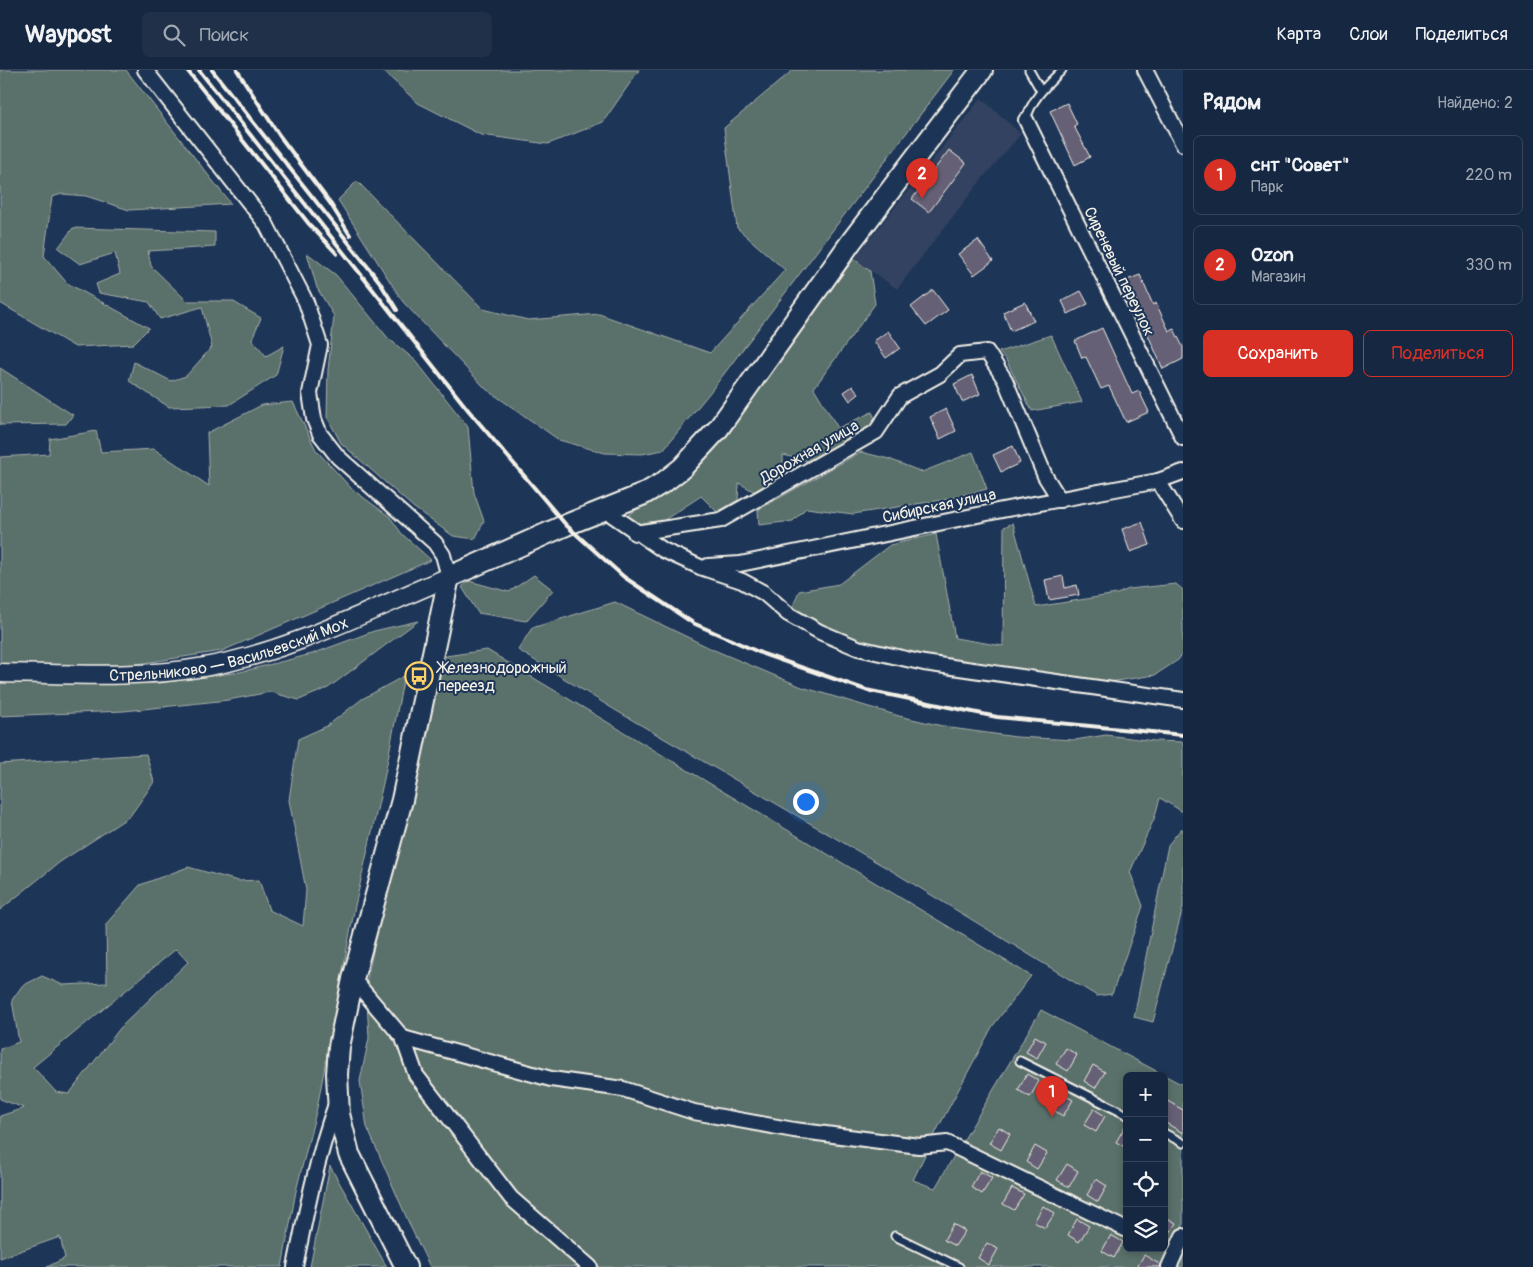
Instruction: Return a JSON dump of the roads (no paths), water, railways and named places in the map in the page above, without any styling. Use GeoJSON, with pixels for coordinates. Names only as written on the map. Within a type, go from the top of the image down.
{"type":"FeatureCollection","features":[{"type":"Feature","properties":{"kind":"main road"},"geometry":{"type":"LineString","coordinates":[[406,1267],[354,1167],[343,1135],[337,1101],[338,1056],[353,979],[402,800],[449,577],[644,494],[664,482],[690,460],[713,434],[851,242],[982,70]]}},
{"type":"Feature","properties":{"kind":"street"},"geometry":{"type":"LineString","coordinates":[[145,70],[266,224],[306,302],[320,345],[310,393],[314,418],[320,434],[338,457],[435,542],[443,554],[449,577]]}},
{"type":"Feature","properties":{"kind":"street"},"geometry":{"type":"LineString","coordinates":[[1145,70],[1183,144]]}},
{"type":"Feature","properties":{"kind":"street","name":"Сиреневый переулок"},"geometry":{"type":"LineString","coordinates":[[1026,120],[1183,438]]}},
{"type":"Feature","properties":{"kind":"street","name":"Дорожная улица"},"geometry":{"type":"LineString","coordinates":[[635,533],[721,520],[876,432],[900,396],[940,374],[960,355],[987,352],[1006,380],[1046,476],[1060,500]]}},
{"type":"Feature","properties":{"kind":"street","name":"Сибирская улица"},"geometry":{"type":"LineString","coordinates":[[700,567],[740,564],[1158,481],[1183,472]]}},
{"type":"Feature","properties":{"kind":"street"},"geometry":{"type":"LineString","coordinates":[[1158,481],[1183,521]]}},
{"type":"Feature","properties":{"kind":"street"},"geometry":{"type":"LineString","coordinates":[[605,510],[635,533],[663,550],[700,567],[742,581],[764,593],[788,614],[820,632],[858,648],[934,665],[1183,700]]}},
{"type":"Feature","properties":{"kind":"street","name":"Стрельниково — Васильевский Мох"},"geometry":{"type":"LineString","coordinates":[[0,673],[138,674],[178,671],[224,663],[296,642],[449,577]]}},
{"type":"Feature","properties":{"kind":"street"},"geometry":{"type":"LineString","coordinates":[[353,979],[403,1038],[416,1075],[511,1198],[590,1267]]}},
{"type":"Feature","properties":{"kind":"street"},"geometry":{"type":"LineString","coordinates":[[403,1038],[551,1079],[623,1090],[694,1112],[794,1130],[919,1146],[947,1143],[1123,1228]]}},
{"type":"Feature","properties":{"kind":"street"},"geometry":{"type":"LineString","coordinates":[[295,1267],[316,1168],[337,1101]]}},
{"type":"Feature","properties":{"kind":"street"},"geometry":{"type":"LineString","coordinates":[[1169,1267],[1169,1251],[1183,1236]]}},
{"type":"Feature","properties":{"kind":"lane"},"geometry":{"type":"LineString","coordinates":[[1029,70],[1041,91]]}},
{"type":"Feature","properties":{"kind":"lane"},"geometry":{"type":"LineString","coordinates":[[1026,120],[1030,106],[1041,91],[1062,70]]}},
{"type":"Feature","properties":{"kind":"lane"},"geometry":{"type":"LineString","coordinates":[[1020,1061],[1123,1112]]}},
{"type":"Feature","properties":{"kind":"lane"},"geometry":{"type":"LineString","coordinates":[[1168,1135],[1183,1142]]}},
{"type":"Feature","properties":{"kind":"lane"},"geometry":{"type":"LineString","coordinates":[[895,1236],[959,1267]]}},
{"type":"Feature","properties":{"kind":"railway"},"geometry":{"type":"LineString","coordinates":[[187,70],[309,224],[337,254]]}},
{"type":"Feature","properties":{"kind":"railway"},"geometry":{"type":"LineString","coordinates":[[199,70],[469,411],[566,525],[624,577],[693,623],[763,654],[866,690],[997,717],[1183,735]]}},
{"type":"Feature","properties":{"kind":"railway"},"geometry":{"type":"LineString","coordinates":[[212,70],[379,281],[397,310]]}},
{"type":"Feature","properties":{"kind":"railway"},"geometry":{"type":"LineString","coordinates":[[237,70],[279,135],[330,203],[350,235]]}},
{"type":"Feature","properties":{"kind":"place","name":"Ozon"},"geometry":{"type":"Point","coordinates":[922,199]}},
{"type":"Feature","properties":{"kind":"place","name":"Железнодорожный переезд"},"geometry":{"type":"Point","coordinates":[419,676]}},
{"type":"Feature","properties":{"kind":"place","name":"снт \"Совет\""},"geometry":{"type":"Point","coordinates":[1052,1117]}}]}
